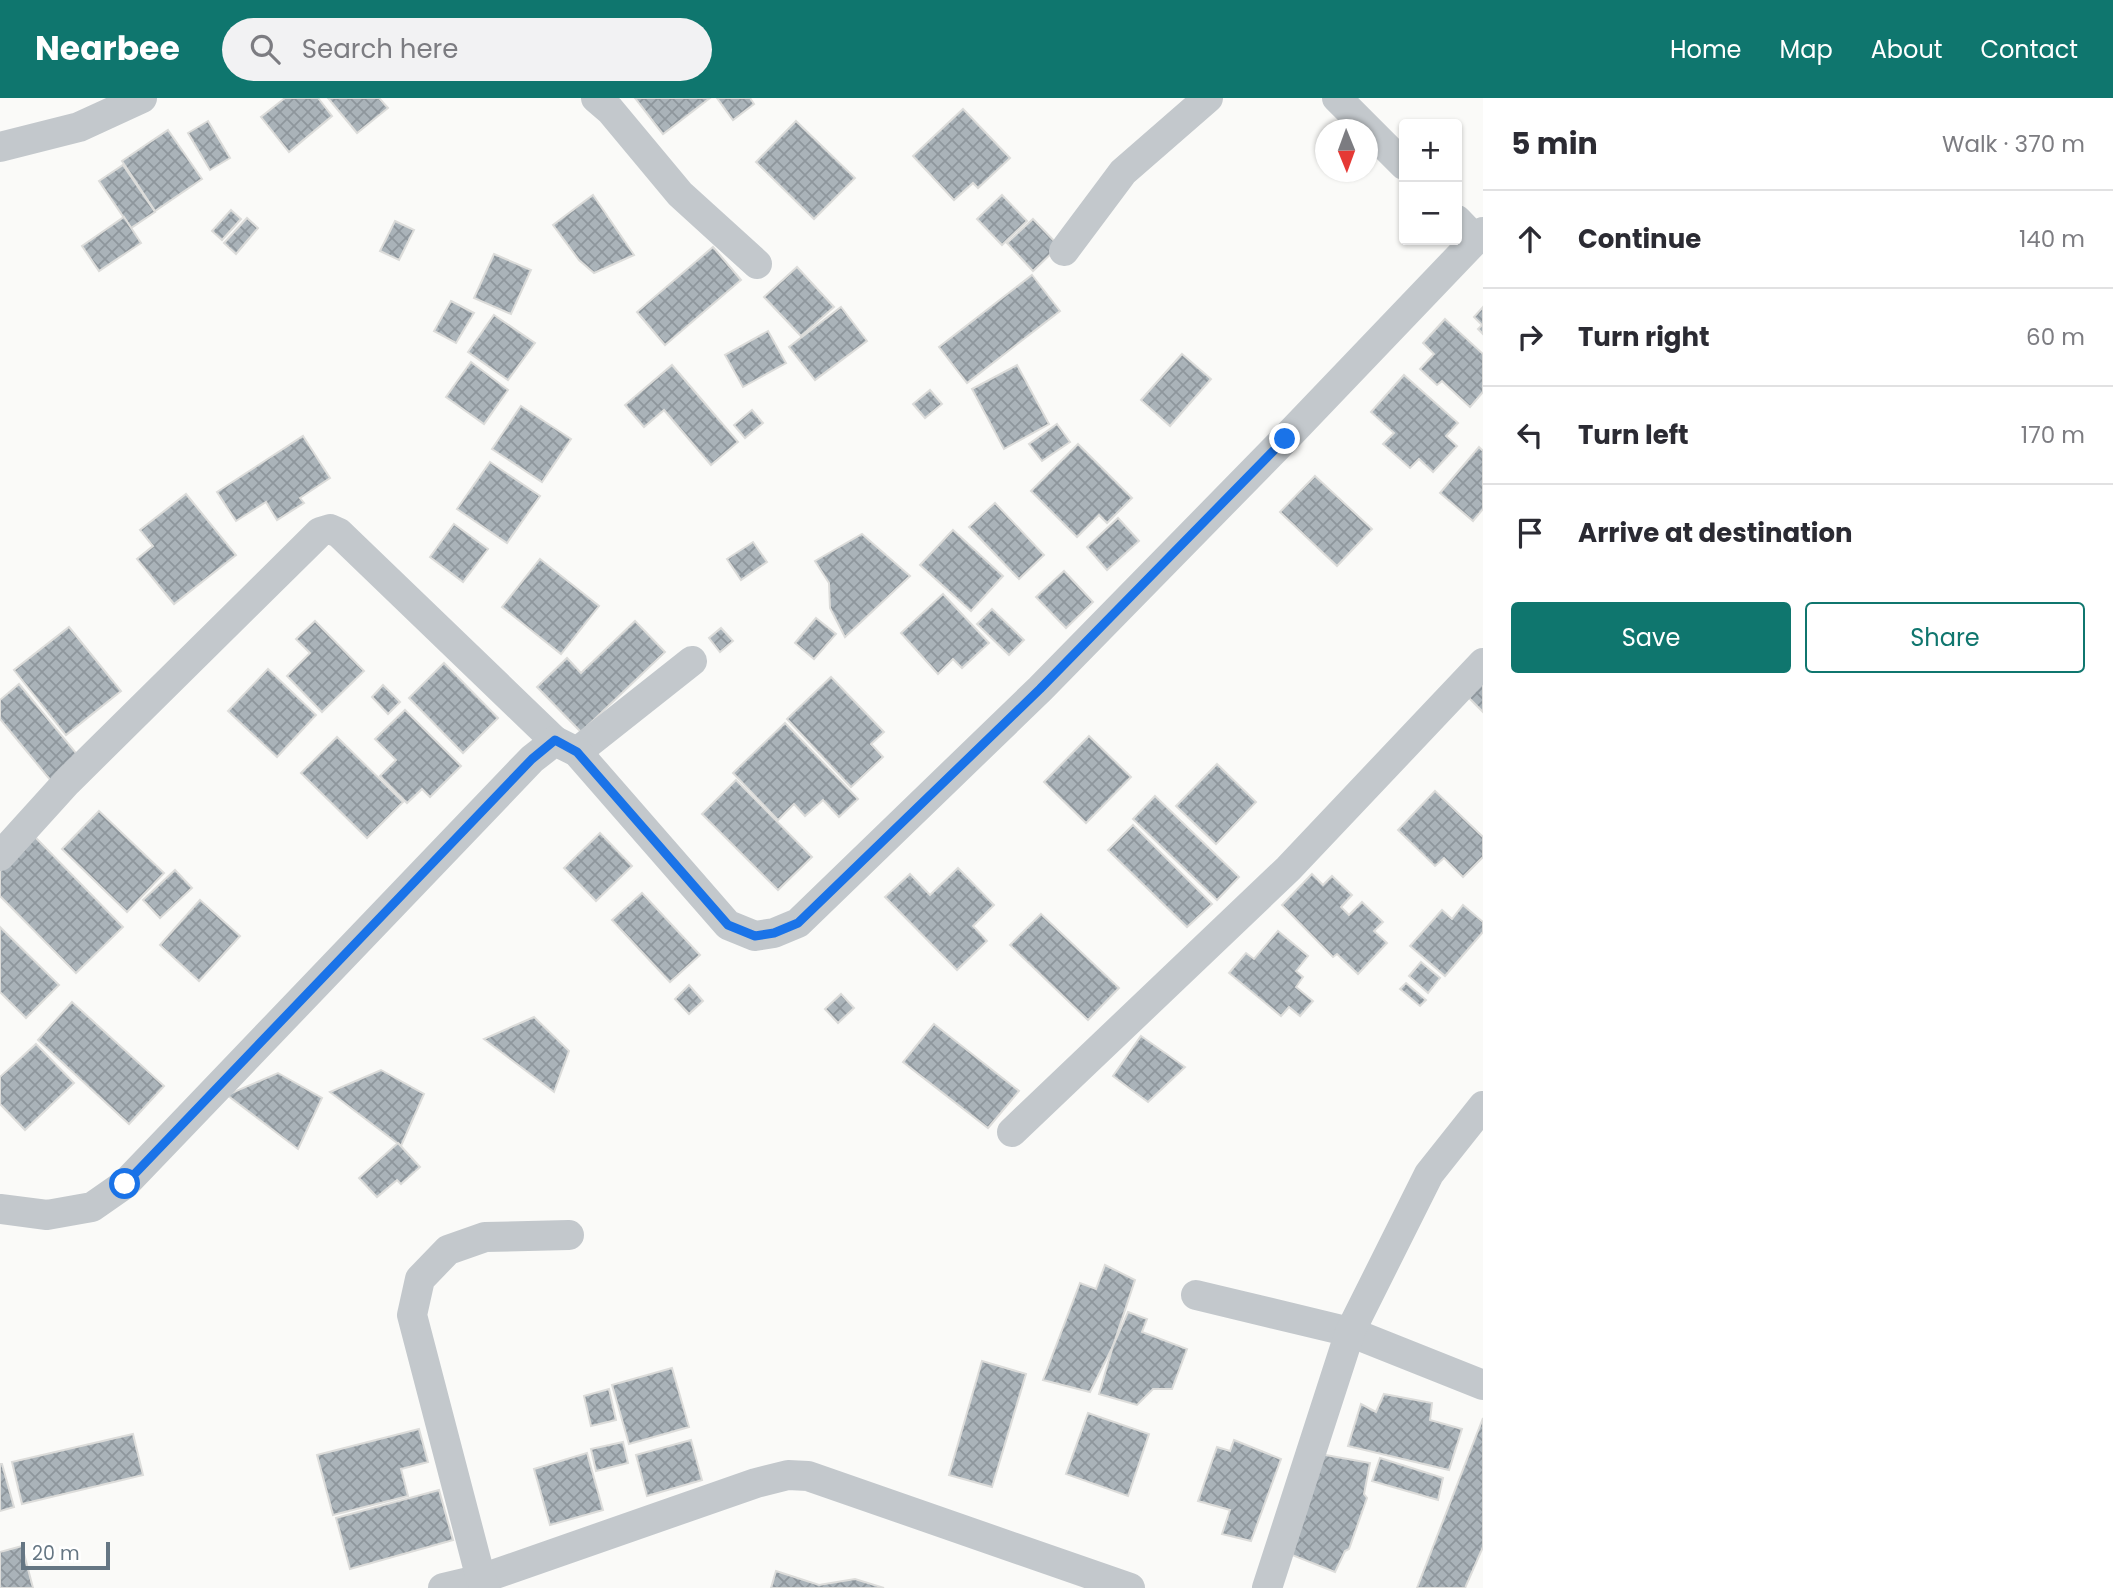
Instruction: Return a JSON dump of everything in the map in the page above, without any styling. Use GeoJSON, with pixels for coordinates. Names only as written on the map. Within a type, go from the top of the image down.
{"type":"FeatureCollection","features":[{"type":"Feature","properties":{"kind":"street"},"geometry":{"type":"LineString","coordinates":[[0,147],[79,127],[142,98]]}},
{"type":"Feature","properties":{"kind":"street"},"geometry":{"type":"LineString","coordinates":[[596,98],[610,110],[680,194],[757,264]]}},
{"type":"Feature","properties":{"kind":"street"},"geometry":{"type":"LineString","coordinates":[[1064,251],[1123,172],[1208,98]]}},
{"type":"Feature","properties":{"kind":"street"},"geometry":{"type":"LineString","coordinates":[[1337,98],[1399,159]]}},
{"type":"Feature","properties":{"kind":"street"},"geometry":{"type":"LineString","coordinates":[[0,856],[77,773],[320,532],[330,529],[339,533],[566,746],[728,925],[755,936],[774,933],[798,923],[1040,689],[1472,231]]}},
{"type":"Feature","properties":{"kind":"street"},"geometry":{"type":"LineString","coordinates":[[0,1209],[47,1216],[92,1207],[125,1184],[532,759],[566,746],[692,660]]}},
{"type":"Feature","properties":{"kind":"street"},"geometry":{"type":"LineString","coordinates":[[1012,1132],[1287,869],[1483,663]]}},
{"type":"Feature","properties":{"kind":"street"},"geometry":{"type":"LineString","coordinates":[[1268,1588],[1350,1332],[1429,1174],[1483,1107]]}},
{"type":"Feature","properties":{"kind":"street"},"geometry":{"type":"LineString","coordinates":[[483,1583],[412,1315],[420,1279],[448,1250],[485,1237],[569,1235]]}},
{"type":"Feature","properties":{"kind":"street"},"geometry":{"type":"LineString","coordinates":[[1196,1295],[1350,1332],[1483,1385]]}},
{"type":"Feature","properties":{"kind":"street"},"geometry":{"type":"LineString","coordinates":[[443,1588],[483,1583],[756,1483],[788,1475],[808,1476],[1130,1588]]}},
{"type":"Feature","properties":{"kind":"building"},"geometry":{"type":"Polygon","coordinates":[[[285,98],[318,98],[332,116],[289,152],[261,117],[285,98]]]}},
{"type":"Feature","properties":{"kind":"building"},"geometry":{"type":"Polygon","coordinates":[[[328,98],[379,98],[388,108],[357,133],[328,98]]]}},
{"type":"Feature","properties":{"kind":"building"},"geometry":{"type":"Polygon","coordinates":[[[635,98],[710,98],[663,134],[635,98]]]}},
{"type":"Feature","properties":{"kind":"building"},"geometry":{"type":"Polygon","coordinates":[[[717,98],[750,98],[754,104],[733,120],[717,98]]]}},
{"type":"Feature","properties":{"kind":"building"},"geometry":{"type":"Polygon","coordinates":[[[963,109],[1010,158],[978,188],[973,183],[954,200],[913,156],[963,109]]]}},
{"type":"Feature","properties":{"kind":"building"},"geometry":{"type":"Polygon","coordinates":[[[208,121],[230,158],[210,170],[188,133],[208,121]]]}},
{"type":"Feature","properties":{"kind":"building"},"geometry":{"type":"Polygon","coordinates":[[[796,121],[855,178],[814,219],[756,162],[796,121]]]}},
{"type":"Feature","properties":{"kind":"building"},"geometry":{"type":"Polygon","coordinates":[[[168,130],[202,179],[155,211],[122,161],[168,130]]]}},
{"type":"Feature","properties":{"kind":"building"},"geometry":{"type":"Polygon","coordinates":[[[123,165],[155,212],[131,228],[99,181],[123,165]]]}},
{"type":"Feature","properties":{"kind":"building"},"geometry":{"type":"Polygon","coordinates":[[[593,195],[634,255],[594,273],[579,260],[553,225],[593,195]]]}},
{"type":"Feature","properties":{"kind":"building"},"geometry":{"type":"Polygon","coordinates":[[[1002,195],[1027,221],[1002,245],[977,219],[1002,195]]]}},
{"type":"Feature","properties":{"kind":"building"},"geometry":{"type":"Polygon","coordinates":[[[231,210],[241,219],[222,240],[212,231],[231,210]]]}},
{"type":"Feature","properties":{"kind":"building"},"geometry":{"type":"Polygon","coordinates":[[[124,217],[141,243],[99,271],[82,246],[124,217]]]}},
{"type":"Feature","properties":{"kind":"building"},"geometry":{"type":"Polygon","coordinates":[[[247,218],[258,228],[236,254],[224,243],[247,218]]]}},
{"type":"Feature","properties":{"kind":"building"},"geometry":{"type":"Polygon","coordinates":[[[1033,219],[1059,246],[1033,271],[1007,243],[1033,219]]]}},
{"type":"Feature","properties":{"kind":"building"},"geometry":{"type":"Polygon","coordinates":[[[395,221],[414,230],[399,260],[380,251],[395,221]]]}},
{"type":"Feature","properties":{"kind":"building"},"geometry":{"type":"Polygon","coordinates":[[[713,247],[741,280],[665,345],[637,312],[713,247]]]}},
{"type":"Feature","properties":{"kind":"building"},"geometry":{"type":"Polygon","coordinates":[[[494,254],[531,270],[511,314],[474,298],[494,254]]]}},
{"type":"Feature","properties":{"kind":"building"},"geometry":{"type":"Polygon","coordinates":[[[797,267],[834,307],[801,336],[764,297],[797,267]]]}},
{"type":"Feature","properties":{"kind":"building"},"geometry":{"type":"Polygon","coordinates":[[[1032,275],[1060,311],[967,383],[939,347],[1032,275]]]}},
{"type":"Feature","properties":{"kind":"building"},"geometry":{"type":"Polygon","coordinates":[[[451,301],[474,313],[456,343],[434,331],[451,301]]]}},
{"type":"Feature","properties":{"kind":"building"},"geometry":{"type":"Polygon","coordinates":[[[841,307],[867,341],[815,380],[789,347],[841,307]]]}},
{"type":"Feature","properties":{"kind":"building"},"geometry":{"type":"Polygon","coordinates":[[[1483,307],[1483,334],[1478,329],[1482,325],[1474,317],[1483,307]]]}},
{"type":"Feature","properties":{"kind":"building"},"geometry":{"type":"Polygon","coordinates":[[[494,315],[535,343],[508,380],[468,352],[494,315]]]}},
{"type":"Feature","properties":{"kind":"building"},"geometry":{"type":"Polygon","coordinates":[[[1445,319],[1483,354],[1483,392],[1470,407],[1442,381],[1437,385],[1420,369],[1434,354],[1423,343],[1445,319]]]}},
{"type":"Feature","properties":{"kind":"building"},"geometry":{"type":"Polygon","coordinates":[[[768,331],[786,363],[743,387],[725,355],[768,331]]]}},
{"type":"Feature","properties":{"kind":"building"},"geometry":{"type":"Polygon","coordinates":[[[1182,354],[1211,379],[1170,426],[1141,400],[1182,354]]]}},
{"type":"Feature","properties":{"kind":"building"},"geometry":{"type":"Polygon","coordinates":[[[471,362],[508,390],[484,424],[446,397],[471,362]]]}},
{"type":"Feature","properties":{"kind":"building"},"geometry":{"type":"Polygon","coordinates":[[[672,365],[738,442],[711,465],[664,410],[644,427],[625,405],[672,365]]]}},
{"type":"Feature","properties":{"kind":"building"},"geometry":{"type":"Polygon","coordinates":[[[1017,365],[1049,424],[1004,449],[972,389],[1017,365]]]}},
{"type":"Feature","properties":{"kind":"building"},"geometry":{"type":"Polygon","coordinates":[[[1404,375],[1458,423],[1446,436],[1457,446],[1433,472],[1419,459],[1410,468],[1383,444],[1394,433],[1371,412],[1404,375]]]}},
{"type":"Feature","properties":{"kind":"building"},"geometry":{"type":"Polygon","coordinates":[[[930,390],[942,404],[925,418],[913,404],[930,390]]]}},
{"type":"Feature","properties":{"kind":"building"},"geometry":{"type":"Polygon","coordinates":[[[521,406],[571,439],[542,482],[492,449],[521,406]]]}},
{"type":"Feature","properties":{"kind":"building"},"geometry":{"type":"Polygon","coordinates":[[[752,410],[763,423],[745,438],[734,425],[752,410]]]}},
{"type":"Feature","properties":{"kind":"building"},"geometry":{"type":"Polygon","coordinates":[[[1057,424],[1070,442],[1042,461],[1029,444],[1057,424]]]}},
{"type":"Feature","properties":{"kind":"building"},"geometry":{"type":"Polygon","coordinates":[[[303,436],[330,478],[300,498],[304,503],[277,520],[266,502],[236,521],[217,492],[303,436]]]}},
{"type":"Feature","properties":{"kind":"building"},"geometry":{"type":"Polygon","coordinates":[[[1078,444],[1132,498],[1107,523],[1099,515],[1077,537],[1031,491],[1078,444]]]}},
{"type":"Feature","properties":{"kind":"building"},"geometry":{"type":"Polygon","coordinates":[[[1479,447],[1483,451],[1483,509],[1473,521],[1440,493],[1479,447]]]}},
{"type":"Feature","properties":{"kind":"building"},"geometry":{"type":"Polygon","coordinates":[[[490,462],[540,496],[507,543],[457,509],[490,462]]]}},
{"type":"Feature","properties":{"kind":"building"},"geometry":{"type":"Polygon","coordinates":[[[1315,476],[1372,529],[1337,566],[1280,512],[1315,476]]]}},
{"type":"Feature","properties":{"kind":"building"},"geometry":{"type":"Polygon","coordinates":[[[186,494],[236,555],[174,604],[137,559],[153,546],[140,530],[186,494]]]}},
{"type":"Feature","properties":{"kind":"building"},"geometry":{"type":"Polygon","coordinates":[[[995,503],[1044,555],[1019,579],[969,527],[995,503]]]}},
{"type":"Feature","properties":{"kind":"building"},"geometry":{"type":"Polygon","coordinates":[[[1118,518],[1139,541],[1107,570],[1087,547],[1118,518]]]}},
{"type":"Feature","properties":{"kind":"building"},"geometry":{"type":"Polygon","coordinates":[[[454,524],[488,549],[463,582],[430,557],[454,524]]]}},
{"type":"Feature","properties":{"kind":"building"},"geometry":{"type":"Polygon","coordinates":[[[953,530],[1003,576],[971,611],[920,565],[953,530]]]}},
{"type":"Feature","properties":{"kind":"building"},"geometry":{"type":"Polygon","coordinates":[[[862,534],[910,576],[845,637],[830,608],[829,583],[815,561],[862,534]]]}},
{"type":"Feature","properties":{"kind":"building"},"geometry":{"type":"Polygon","coordinates":[[[753,542],[767,562],[741,580],[727,559],[753,542]]]}},
{"type":"Feature","properties":{"kind":"building"},"geometry":{"type":"Polygon","coordinates":[[[540,559],[599,606],[561,654],[502,607],[540,559]]]}},
{"type":"Feature","properties":{"kind":"building"},"geometry":{"type":"Polygon","coordinates":[[[1064,571],[1093,602],[1066,628],[1036,597],[1064,571]]]}},
{"type":"Feature","properties":{"kind":"building"},"geometry":{"type":"Polygon","coordinates":[[[943,594],[989,643],[962,668],[953,659],[938,674],[901,633],[943,594]]]}},
{"type":"Feature","properties":{"kind":"building"},"geometry":{"type":"Polygon","coordinates":[[[992,609],[1024,640],[1009,655],[977,624],[992,609]]]}},
{"type":"Feature","properties":{"kind":"building"},"geometry":{"type":"Polygon","coordinates":[[[816,618],[836,634],[814,659],[795,643],[816,618]]]}},
{"type":"Feature","properties":{"kind":"building"},"geometry":{"type":"Polygon","coordinates":[[[315,621],[364,671],[322,712],[287,676],[310,653],[296,639],[315,621]]]}},
{"type":"Feature","properties":{"kind":"building"},"geometry":{"type":"Polygon","coordinates":[[[635,621],[665,652],[581,732],[537,687],[567,658],[581,673],[635,621]]]}},
{"type":"Feature","properties":{"kind":"building"},"geometry":{"type":"Polygon","coordinates":[[[69,627],[121,691],[66,735],[14,670],[69,627]]]}},
{"type":"Feature","properties":{"kind":"building"},"geometry":{"type":"Polygon","coordinates":[[[721,628],[733,641],[720,652],[709,638],[721,628]]]}},
{"type":"Feature","properties":{"kind":"building"},"geometry":{"type":"Polygon","coordinates":[[[444,663],[498,718],[463,753],[409,698],[444,663]]]}},
{"type":"Feature","properties":{"kind":"building"},"geometry":{"type":"Polygon","coordinates":[[[268,669],[316,715],[277,757],[228,711],[268,669]]]}},
{"type":"Feature","properties":{"kind":"building"},"geometry":{"type":"Polygon","coordinates":[[[831,677],[884,732],[871,744],[883,757],[851,787],[787,719],[831,677]]]}},
{"type":"Feature","properties":{"kind":"building"},"geometry":{"type":"Polygon","coordinates":[[[1483,677],[1483,712],[1465,694],[1483,677]]]}},
{"type":"Feature","properties":{"kind":"building"},"geometry":{"type":"Polygon","coordinates":[[[19,684],[81,759],[52,782],[0,719],[0,700],[19,684]]]}},
{"type":"Feature","properties":{"kind":"building"},"geometry":{"type":"Polygon","coordinates":[[[383,685],[400,702],[388,714],[372,697],[383,685]]]}},
{"type":"Feature","properties":{"kind":"building"},"geometry":{"type":"Polygon","coordinates":[[[405,710],[461,766],[430,797],[422,789],[407,803],[380,776],[396,760],[375,739],[405,710]]]}},
{"type":"Feature","properties":{"kind":"building"},"geometry":{"type":"Polygon","coordinates":[[[785,723],[858,799],[839,817],[823,800],[805,816],[794,804],[778,820],[733,773],[785,723]]]}},
{"type":"Feature","properties":{"kind":"building"},"geometry":{"type":"Polygon","coordinates":[[[1089,736],[1131,777],[1086,823],[1044,782],[1089,736]]]}},
{"type":"Feature","properties":{"kind":"building"},"geometry":{"type":"Polygon","coordinates":[[[337,737],[403,802],[367,838],[301,773],[337,737]]]}},
{"type":"Feature","properties":{"kind":"building"},"geometry":{"type":"Polygon","coordinates":[[[1217,764],[1256,802],[1216,844],[1176,806],[1217,764]]]}},
{"type":"Feature","properties":{"kind":"building"},"geometry":{"type":"Polygon","coordinates":[[[736,780],[812,857],[778,890],[702,814],[736,780]]]}},
{"type":"Feature","properties":{"kind":"building"},"geometry":{"type":"Polygon","coordinates":[[[1435,791],[1483,837],[1483,857],[1463,877],[1444,858],[1435,866],[1398,830],[1435,791]]]}},
{"type":"Feature","properties":{"kind":"building"},"geometry":{"type":"Polygon","coordinates":[[[1155,796],[1239,877],[1217,900],[1133,819],[1155,796]]]}},
{"type":"Feature","properties":{"kind":"building"},"geometry":{"type":"Polygon","coordinates":[[[99,811],[164,873],[127,912],[62,849],[99,811]]]}},
{"type":"Feature","properties":{"kind":"building"},"geometry":{"type":"Polygon","coordinates":[[[1133,825],[1212,904],[1187,927],[1108,850],[1133,825]]]}},
{"type":"Feature","properties":{"kind":"building"},"geometry":{"type":"Polygon","coordinates":[[[600,833],[632,866],[596,901],[564,868],[600,833]]]}},
{"type":"Feature","properties":{"kind":"building"},"geometry":{"type":"Polygon","coordinates":[[[35,837],[123,927],[76,973],[0,896],[0,871],[35,837]]]}},
{"type":"Feature","properties":{"kind":"building"},"geometry":{"type":"Polygon","coordinates":[[[958,868],[994,905],[973,926],[987,941],[957,970],[885,897],[910,874],[930,895],[958,868]]]}},
{"type":"Feature","properties":{"kind":"building"},"geometry":{"type":"Polygon","coordinates":[[[175,870],[192,888],[160,918],[143,900],[175,870]]]}},
{"type":"Feature","properties":{"kind":"building"},"geometry":{"type":"Polygon","coordinates":[[[1312,874],[1323,885],[1332,876],[1352,895],[1341,907],[1349,915],[1362,902],[1383,922],[1374,931],[1387,943],[1358,974],[1337,954],[1333,957],[1282,905],[1312,874]]]}},
{"type":"Feature","properties":{"kind":"building"},"geometry":{"type":"Polygon","coordinates":[[[642,893],[700,955],[670,982],[612,920],[642,893]]]}},
{"type":"Feature","properties":{"kind":"building"},"geometry":{"type":"Polygon","coordinates":[[[200,900],[240,936],[199,981],[160,945],[200,900]]]}},
{"type":"Feature","properties":{"kind":"building"},"geometry":{"type":"Polygon","coordinates":[[[1463,905],[1483,922],[1483,932],[1445,976],[1410,946],[1442,910],[1452,919],[1463,905]]]}},
{"type":"Feature","properties":{"kind":"building"},"geometry":{"type":"Polygon","coordinates":[[[1041,914],[1119,988],[1088,1020],[1010,945],[1041,914]]]}},
{"type":"Feature","properties":{"kind":"building"},"geometry":{"type":"Polygon","coordinates":[[[0,927],[59,985],[26,1018],[0,992],[0,927]]]}},
{"type":"Feature","properties":{"kind":"building"},"geometry":{"type":"Polygon","coordinates":[[[1278,931],[1308,956],[1296,971],[1303,977],[1296,987],[1313,1001],[1300,1016],[1289,1007],[1281,1016],[1229,973],[1246,953],[1254,959],[1278,931]]]}},
{"type":"Feature","properties":{"kind":"building"},"geometry":{"type":"Polygon","coordinates":[[[1421,962],[1440,978],[1428,993],[1409,976],[1421,962]]]}},
{"type":"Feature","properties":{"kind":"building"},"geometry":{"type":"Polygon","coordinates":[[[1406,983],[1426,1000],[1420,1006],[1400,989],[1406,983]]]}},
{"type":"Feature","properties":{"kind":"building"},"geometry":{"type":"Polygon","coordinates":[[[689,985],[703,1001],[689,1014],[675,999],[689,985]]]}},
{"type":"Feature","properties":{"kind":"building"},"geometry":{"type":"Polygon","coordinates":[[[841,994],[854,1008],[838,1023],[825,1009],[841,994]]]}},
{"type":"Feature","properties":{"kind":"building"},"geometry":{"type":"Polygon","coordinates":[[[72,1002],[164,1086],[129,1124],[38,1040],[72,1002]]]}},
{"type":"Feature","properties":{"kind":"building"},"geometry":{"type":"Polygon","coordinates":[[[534,1017],[569,1051],[554,1092],[484,1039],[534,1017]]]}},
{"type":"Feature","properties":{"kind":"building"},"geometry":{"type":"Polygon","coordinates":[[[934,1024],[1019,1091],[988,1128],[903,1062],[934,1024]]]}},
{"type":"Feature","properties":{"kind":"building"},"geometry":{"type":"Polygon","coordinates":[[[1141,1036],[1185,1067],[1148,1102],[1113,1076],[1141,1036]]]}},
{"type":"Feature","properties":{"kind":"building"},"geometry":{"type":"Polygon","coordinates":[[[36,1044],[74,1083],[25,1130],[0,1104],[0,1077],[36,1044]]]}},
{"type":"Feature","properties":{"kind":"building"},"geometry":{"type":"Polygon","coordinates":[[[381,1070],[424,1094],[401,1146],[330,1092],[381,1070]]]}},
{"type":"Feature","properties":{"kind":"building"},"geometry":{"type":"Polygon","coordinates":[[[278,1073],[322,1098],[298,1149],[227,1095],[278,1073]]]}},
{"type":"Feature","properties":{"kind":"building"},"geometry":{"type":"Polygon","coordinates":[[[398,1143],[420,1167],[401,1184],[397,1180],[377,1197],[359,1178],[398,1143]]]}},
{"type":"Feature","properties":{"kind":"building"},"geometry":{"type":"Polygon","coordinates":[[[1105,1265],[1135,1280],[1113,1346],[1090,1392],[1043,1380],[1080,1283],[1096,1289],[1105,1265]]]}},
{"type":"Feature","properties":{"kind":"building"},"geometry":{"type":"Polygon","coordinates":[[[1128,1312],[1147,1319],[1142,1332],[1187,1349],[1172,1389],[1153,1389],[1137,1405],[1099,1394],[1113,1346],[1128,1312]]]}},
{"type":"Feature","properties":{"kind":"building"},"geometry":{"type":"Polygon","coordinates":[[[982,1361],[1026,1374],[992,1487],[949,1475],[982,1361]]]}},
{"type":"Feature","properties":{"kind":"building"},"geometry":{"type":"Polygon","coordinates":[[[672,1368],[689,1427],[629,1444],[612,1385],[672,1368]]]}},
{"type":"Feature","properties":{"kind":"building"},"geometry":{"type":"Polygon","coordinates":[[[609,1389],[616,1420],[591,1426],[584,1396],[609,1389]]]}},
{"type":"Feature","properties":{"kind":"building"},"geometry":{"type":"Polygon","coordinates":[[[1384,1394],[1432,1403],[1430,1420],[1462,1429],[1449,1470],[1348,1446],[1361,1404],[1376,1412],[1384,1394]]]}},
{"type":"Feature","properties":{"kind":"building"},"geometry":{"type":"Polygon","coordinates":[[[1088,1413],[1149,1434],[1128,1496],[1066,1474],[1088,1413]]]}},
{"type":"Feature","properties":{"kind":"building"},"geometry":{"type":"Polygon","coordinates":[[[1483,1418],[1483,1547],[1465,1588],[1417,1588],[1483,1418]]]}},
{"type":"Feature","properties":{"kind":"building"},"geometry":{"type":"Polygon","coordinates":[[[419,1429],[428,1462],[401,1469],[408,1496],[333,1515],[317,1455],[419,1429]]]}},
{"type":"Feature","properties":{"kind":"building"},"geometry":{"type":"Polygon","coordinates":[[[133,1434],[143,1475],[22,1504],[12,1462],[133,1434]]]}},
{"type":"Feature","properties":{"kind":"building"},"geometry":{"type":"Polygon","coordinates":[[[691,1440],[702,1480],[647,1496],[636,1455],[691,1440]]]}},
{"type":"Feature","properties":{"kind":"building"},"geometry":{"type":"Polygon","coordinates":[[[1234,1440],[1281,1459],[1251,1541],[1222,1534],[1230,1510],[1198,1501],[1217,1447],[1230,1451],[1234,1440]]]}},
{"type":"Feature","properties":{"kind":"building"},"geometry":{"type":"Polygon","coordinates":[[[623,1442],[628,1463],[596,1471],[591,1449],[623,1442]]]}},
{"type":"Feature","properties":{"kind":"building"},"geometry":{"type":"Polygon","coordinates":[[[587,1453],[603,1510],[550,1525],[534,1469],[587,1453]]]}},
{"type":"Feature","properties":{"kind":"building"},"geometry":{"type":"Polygon","coordinates":[[[1320,1454],[1370,1463],[1364,1494],[1367,1498],[1349,1549],[1345,1551],[1335,1572],[1292,1555],[1320,1454]]]}},
{"type":"Feature","properties":{"kind":"building"},"geometry":{"type":"Polygon","coordinates":[[[1380,1458],[1443,1478],[1438,1500],[1372,1481],[1380,1458]]]}},
{"type":"Feature","properties":{"kind":"building"},"geometry":{"type":"Polygon","coordinates":[[[0,1464],[14,1507],[0,1511],[0,1464]]]}},
{"type":"Feature","properties":{"kind":"building"},"geometry":{"type":"Polygon","coordinates":[[[439,1490],[453,1540],[350,1569],[336,1518],[439,1490]]]}},
{"type":"Feature","properties":{"kind":"building"},"geometry":{"type":"Polygon","coordinates":[[[22,1546],[33,1588],[0,1588],[0,1552],[22,1546]]]}},
{"type":"Feature","properties":{"kind":"building"},"geometry":{"type":"Polygon","coordinates":[[[776,1571],[819,1585],[855,1579],[884,1588],[771,1588],[776,1571]]]}},
{"type":"Feature","properties":{"kind":"route"},"geometry":{"type":"LineString","coordinates":[[125,1184],[532,759],[555,740],[577,752],[728,925],[755,936],[774,933],[798,923],[1040,689],[1285,439]]}}]}
